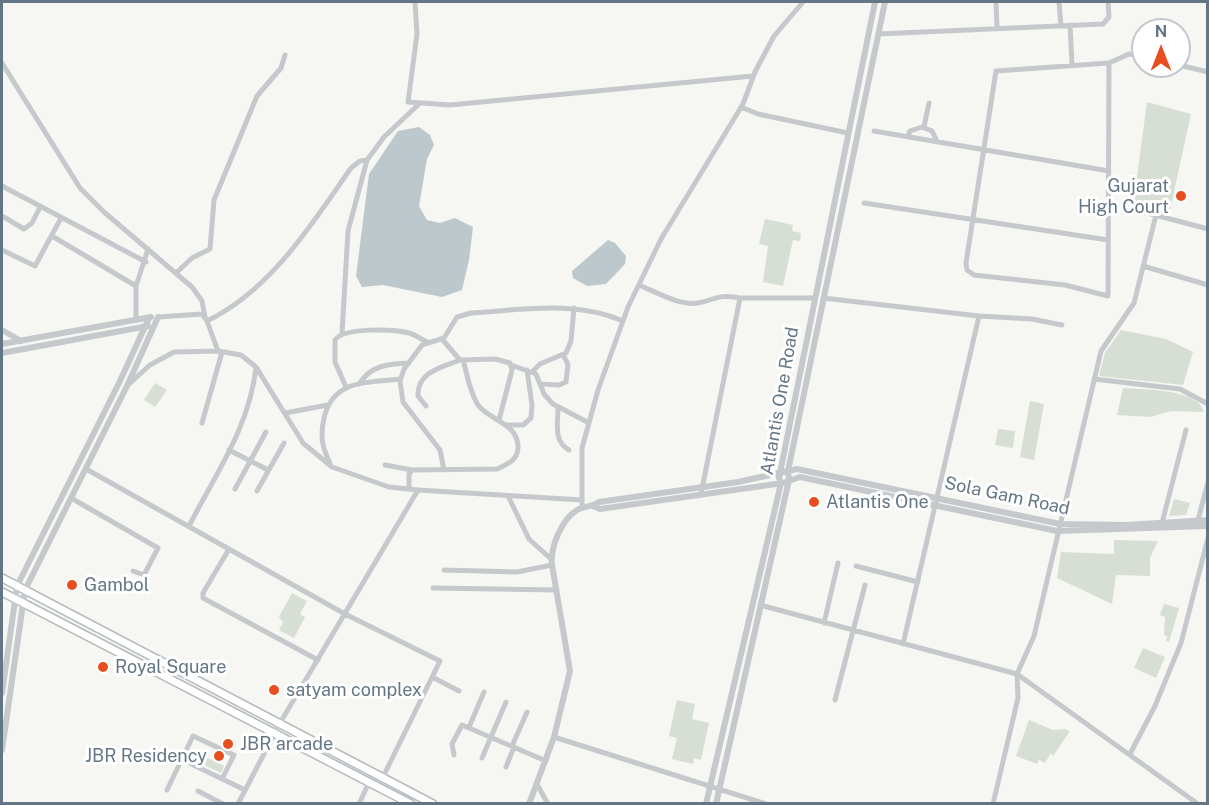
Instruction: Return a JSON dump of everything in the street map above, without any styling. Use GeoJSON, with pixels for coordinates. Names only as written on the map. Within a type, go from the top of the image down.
{"type":"FeatureCollection","features":[{"type":"Feature","properties":{"kind":"main road"},"geometry":{"type":"LineString","coordinates":[[2,578],[433,804]]}},
{"type":"Feature","properties":{"kind":"main road"},"geometry":{"type":"LineString","coordinates":[[2,591],[411,804]]}},
{"type":"Feature","properties":{"kind":"street"},"geometry":{"type":"LineString","coordinates":[[415,2],[417,34],[408,102],[450,105],[753,76]]}},
{"type":"Feature","properties":{"kind":"street"},"geometry":{"type":"LineString","coordinates":[[529,804],[538,786],[554,737],[570,671],[551,562],[563,526],[573,513],[582,508],[582,448],[598,390],[623,321],[661,239],[741,107],[753,76],[774,36],[803,2]]}},
{"type":"Feature","properties":{"kind":"street","name":"Atlantis One Road"},"geometry":{"type":"LineString","coordinates":[[716,804],[789,480],[784,472],[814,298],[875,2]]}},
{"type":"Feature","properties":{"kind":"street","name":"Atlantis One Road"},"geometry":{"type":"LineString","coordinates":[[706,804],[824,298],[885,2]]}},
{"type":"Feature","properties":{"kind":"street"},"geometry":{"type":"LineString","coordinates":[[996,2],[997,28]]}},
{"type":"Feature","properties":{"kind":"street"},"geometry":{"type":"LineString","coordinates":[[1059,2],[1060,26]]}},
{"type":"Feature","properties":{"kind":"street"},"geometry":{"type":"LineString","coordinates":[[878,34],[1103,24],[1108,17],[1108,2]]}},
{"type":"Feature","properties":{"kind":"street"},"geometry":{"type":"LineString","coordinates":[[1070,25],[1072,65]]}},
{"type":"Feature","properties":{"kind":"street"},"geometry":{"type":"LineString","coordinates":[[1109,63],[1108,296],[1065,285],[974,274],[967,270],[966,263],[996,71],[1109,63],[1131,54]]}},
{"type":"Feature","properties":{"kind":"street"},"geometry":{"type":"LineString","coordinates":[[176,273],[192,258],[210,249],[214,200],[257,96],[281,68],[285,55]]}},
{"type":"Feature","properties":{"kind":"street"},"geometry":{"type":"LineString","coordinates":[[2,63],[80,188],[104,212],[200,295],[220,352],[202,423]]}},
{"type":"Feature","properties":{"kind":"street"},"geometry":{"type":"LineString","coordinates":[[1191,68],[1208,72]]}},
{"type":"Feature","properties":{"kind":"street"},"geometry":{"type":"LineString","coordinates":[[924,128],[929,103]]}},
{"type":"Feature","properties":{"kind":"street"},"geometry":{"type":"LineString","coordinates":[[342,333],[347,239],[367,160],[384,137],[419,104]]}},
{"type":"Feature","properties":{"kind":"street"},"geometry":{"type":"LineString","coordinates":[[741,107],[758,114],[848,133]]}},
{"type":"Feature","properties":{"kind":"street"},"geometry":{"type":"LineString","coordinates":[[908,136],[910,131],[924,128],[932,130],[937,141]]}},
{"type":"Feature","properties":{"kind":"street"},"geometry":{"type":"LineString","coordinates":[[874,131],[1109,171]]}},
{"type":"Feature","properties":{"kind":"street"},"geometry":{"type":"LineString","coordinates":[[2,344],[149,318],[206,314],[238,305],[261,284],[297,242],[351,168],[360,161],[367,160]]}},
{"type":"Feature","properties":{"kind":"street"},"geometry":{"type":"LineString","coordinates":[[2,186],[146,262]]}},
{"type":"Feature","properties":{"kind":"street"},"geometry":{"type":"LineString","coordinates":[[864,202],[1108,240]]}},
{"type":"Feature","properties":{"kind":"street"},"geometry":{"type":"LineString","coordinates":[[2,216],[24,229],[32,223],[40,207]]}},
{"type":"Feature","properties":{"kind":"street"},"geometry":{"type":"LineString","coordinates":[[1140,211],[1208,229]]}},
{"type":"Feature","properties":{"kind":"street"},"geometry":{"type":"LineString","coordinates":[[993,804],[1018,698],[1017,674],[1034,636],[1101,351],[1134,303],[1156,215]]}},
{"type":"Feature","properties":{"kind":"street"},"geometry":{"type":"LineString","coordinates":[[2,250],[35,266],[61,218]]}},
{"type":"Feature","properties":{"kind":"street"},"geometry":{"type":"LineString","coordinates":[[52,236],[136,286]]}},
{"type":"Feature","properties":{"kind":"street"},"geometry":{"type":"LineString","coordinates":[[136,320],[136,286],[146,262],[148,249]]}},
{"type":"Feature","properties":{"kind":"street"},"geometry":{"type":"LineString","coordinates":[[1143,267],[1208,285]]}},
{"type":"Feature","properties":{"kind":"street"},"geometry":{"type":"LineString","coordinates":[[639,285],[672,299],[697,303],[721,295],[740,298],[814,298]]}},
{"type":"Feature","properties":{"kind":"street"},"geometry":{"type":"LineString","coordinates":[[702,491],[740,298]]}},
{"type":"Feature","properties":{"kind":"street"},"geometry":{"type":"LineString","coordinates":[[824,298],[980,316],[1032,319],[1062,325]]}},
{"type":"Feature","properties":{"kind":"street"},"geometry":{"type":"LineString","coordinates":[[346,387],[334,354],[335,340],[342,333],[354,330],[402,332],[427,342],[442,339],[459,315],[574,308],[602,313],[623,321]]}},
{"type":"Feature","properties":{"kind":"street"},"geometry":{"type":"LineString","coordinates":[[529,371],[540,364],[563,356],[571,341],[574,308]]}},
{"type":"Feature","properties":{"kind":"street"},"geometry":{"type":"LineString","coordinates":[[903,644],[980,316]]}},
{"type":"Feature","properties":{"kind":"street"},"geometry":{"type":"LineString","coordinates":[[2,750],[25,590],[127,386],[158,317]]}},
{"type":"Feature","properties":{"kind":"street"},"geometry":{"type":"LineString","coordinates":[[2,693],[17,586],[149,318]]}},
{"type":"Feature","properties":{"kind":"street"},"geometry":{"type":"LineString","coordinates":[[2,353],[154,325]]}},
{"type":"Feature","properties":{"kind":"street"},"geometry":{"type":"LineString","coordinates":[[2,330],[21,341]]}},
{"type":"Feature","properties":{"kind":"street"},"geometry":{"type":"LineString","coordinates":[[384,465],[412,470],[497,469],[509,464],[518,453],[518,441],[506,425],[486,414],[478,405],[461,360],[442,339]]}},
{"type":"Feature","properties":{"kind":"street"},"geometry":{"type":"LineString","coordinates":[[427,342],[409,363],[400,378],[403,402],[440,450],[444,470]]}},
{"type":"Feature","properties":{"kind":"street"},"geometry":{"type":"LineString","coordinates":[[127,386],[150,365],[174,352],[220,352],[241,356],[256,367],[303,443],[332,467],[389,487],[582,500]]}},
{"type":"Feature","properties":{"kind":"street"},"geometry":{"type":"LineString","coordinates":[[541,384],[559,385],[566,382],[568,364],[563,356]]}},
{"type":"Feature","properties":{"kind":"street"},"geometry":{"type":"LineString","coordinates":[[426,406],[418,396],[420,382],[430,373],[461,360],[495,359],[529,371],[541,384],[547,398],[558,407],[589,423]]}},
{"type":"Feature","properties":{"kind":"street"},"geometry":{"type":"LineString","coordinates":[[359,384],[364,376],[379,366],[409,363]]}},
{"type":"Feature","properties":{"kind":"street"},"geometry":{"type":"LineString","coordinates":[[499,420],[511,365]]}},
{"type":"Feature","properties":{"kind":"street"},"geometry":{"type":"LineString","coordinates":[[189,526],[248,412],[256,367]]}},
{"type":"Feature","properties":{"kind":"street"},"geometry":{"type":"LineString","coordinates":[[506,425],[523,425],[531,418],[529,371]]}},
{"type":"Feature","properties":{"kind":"street"},"geometry":{"type":"LineString","coordinates":[[285,413],[328,405],[346,387],[400,378]]}},
{"type":"Feature","properties":{"kind":"street"},"geometry":{"type":"LineString","coordinates":[[1094,379],[1180,389],[1208,404]]}},
{"type":"Feature","properties":{"kind":"street"},"geometry":{"type":"LineString","coordinates":[[328,405],[321,446],[332,467]]}},
{"type":"Feature","properties":{"kind":"street"},"geometry":{"type":"LineString","coordinates":[[558,407],[558,439],[560,444],[569,450]]}},
{"type":"Feature","properties":{"kind":"street"},"geometry":{"type":"LineString","coordinates":[[1162,523],[1186,430]]}},
{"type":"Feature","properties":{"kind":"street"},"geometry":{"type":"LineString","coordinates":[[235,489],[266,432]]}},
{"type":"Feature","properties":{"kind":"street"},"geometry":{"type":"LineString","coordinates":[[257,491],[284,443]]}},
{"type":"Feature","properties":{"kind":"street"},"geometry":{"type":"LineString","coordinates":[[229,450],[268,470]]}},
{"type":"Feature","properties":{"kind":"street"},"geometry":{"type":"LineString","coordinates":[[86,469],[345,614],[440,661],[434,678],[383,777]]}},
{"type":"Feature","properties":{"kind":"street","name":"Sola Gam Road"},"geometry":{"type":"LineString","coordinates":[[582,508],[593,506],[600,509],[702,491],[797,469],[1060,524],[1083,526],[1208,520]]}},
{"type":"Feature","properties":{"kind":"street"},"geometry":{"type":"LineString","coordinates":[[409,488],[409,474],[412,470]]}},
{"type":"Feature","properties":{"kind":"street","name":"Sola Gam Road"},"geometry":{"type":"LineString","coordinates":[[702,491],[781,483],[800,477],[1057,531],[1208,526]]}},
{"type":"Feature","properties":{"kind":"street"},"geometry":{"type":"LineString","coordinates":[[1198,520],[1208,482]]}},
{"type":"Feature","properties":{"kind":"street"},"geometry":{"type":"LineString","coordinates":[[237,804],[280,723],[418,490]]}},
{"type":"Feature","properties":{"kind":"street"},"geometry":{"type":"LineString","coordinates":[[508,496],[529,539],[551,562]]}},
{"type":"Feature","properties":{"kind":"street"},"geometry":{"type":"LineString","coordinates":[[71,498],[158,548],[144,575],[133,571]]}},
{"type":"Feature","properties":{"kind":"street"},"geometry":{"type":"LineString","coordinates":[[1130,754],[1155,706],[1181,643],[1208,538]]}},
{"type":"Feature","properties":{"kind":"street"},"geometry":{"type":"LineString","coordinates":[[229,549],[203,593],[203,598],[318,660]]}},
{"type":"Feature","properties":{"kind":"street"},"geometry":{"type":"LineString","coordinates":[[444,570],[518,572],[551,562]]}},
{"type":"Feature","properties":{"kind":"street"},"geometry":{"type":"LineString","coordinates":[[824,622],[838,563]]}},
{"type":"Feature","properties":{"kind":"street"},"geometry":{"type":"LineString","coordinates":[[856,566],[918,582]]}},
{"type":"Feature","properties":{"kind":"street"},"geometry":{"type":"LineString","coordinates":[[835,700],[865,585]]}},
{"type":"Feature","properties":{"kind":"street"},"geometry":{"type":"LineString","coordinates":[[433,588],[557,590]]}},
{"type":"Feature","properties":{"kind":"street"},"geometry":{"type":"LineString","coordinates":[[760,605],[1017,674],[1198,804]]}},
{"type":"Feature","properties":{"kind":"street"},"geometry":{"type":"LineString","coordinates":[[434,678],[459,691]]}},
{"type":"Feature","properties":{"kind":"street"},"geometry":{"type":"LineString","coordinates":[[469,727],[484,692]]}},
{"type":"Feature","properties":{"kind":"street"},"geometry":{"type":"LineString","coordinates":[[482,758],[506,702]]}},
{"type":"Feature","properties":{"kind":"street"},"geometry":{"type":"LineString","coordinates":[[506,767],[526,712]]}},
{"type":"Feature","properties":{"kind":"street"},"geometry":{"type":"LineString","coordinates":[[454,756],[452,746],[461,726],[469,727],[546,761]]}},
{"type":"Feature","properties":{"kind":"street"},"geometry":{"type":"LineString","coordinates":[[167,790],[193,736],[234,755],[222,779]]}},
{"type":"Feature","properties":{"kind":"street"},"geometry":{"type":"LineString","coordinates":[[554,737],[766,804]]}},
{"type":"Feature","properties":{"kind":"street"},"geometry":{"type":"LineString","coordinates":[[181,759],[243,789]]}},
{"type":"Feature","properties":{"kind":"street"},"geometry":{"type":"LineString","coordinates":[[359,804],[369,782]]}},
{"type":"Feature","properties":{"kind":"street"},"geometry":{"type":"LineString","coordinates":[[538,786],[548,804]]}},
{"type":"Feature","properties":{"kind":"street"},"geometry":{"type":"LineString","coordinates":[[198,791],[223,804]]}},
{"type":"Feature","properties":{"kind":"shaded area"},"geometry":{"type":"Polygon","coordinates":[[[1147,102],[1191,114],[1169,215],[1133,207],[1147,102]]]}},
{"type":"Feature","properties":{"kind":"shaded area"},"geometry":{"type":"Polygon","coordinates":[[[419,127],[430,135],[434,145],[427,159],[419,206],[427,220],[440,223],[455,218],[473,227],[462,290],[442,297],[383,285],[362,287],[356,276],[369,174],[398,131],[419,127]]]}},
{"type":"Feature","properties":{"kind":"shaded area"},"geometry":{"type":"Polygon","coordinates":[[[765,219],[793,225],[792,231],[801,233],[800,241],[793,240],[783,286],[763,282],[768,246],[759,244],[765,219]]]}},
{"type":"Feature","properties":{"kind":"shaded area"},"geometry":{"type":"Polygon","coordinates":[[[608,240],[615,243],[626,256],[625,264],[606,284],[587,286],[573,278],[572,271],[608,240]]]}},
{"type":"Feature","properties":{"kind":"shaded area"},"geometry":{"type":"Polygon","coordinates":[[[1121,330],[1166,339],[1193,352],[1183,385],[1099,376],[1105,353],[1121,330]]]}},
{"type":"Feature","properties":{"kind":"shaded area"},"geometry":{"type":"Polygon","coordinates":[[[155,383],[167,390],[155,407],[144,400],[155,383]]]}},
{"type":"Feature","properties":{"kind":"shaded area"},"geometry":{"type":"Polygon","coordinates":[[[1123,388],[1181,394],[1200,404],[1204,412],[1171,411],[1150,417],[1117,415],[1123,388]]]}},
{"type":"Feature","properties":{"kind":"shaded area"},"geometry":{"type":"Polygon","coordinates":[[[1030,401],[1044,404],[1034,460],[1020,457],[1030,401]]]}},
{"type":"Feature","properties":{"kind":"shaded area"},"geometry":{"type":"Polygon","coordinates":[[[998,429],[1015,431],[1013,448],[995,445],[998,429]]]}},
{"type":"Feature","properties":{"kind":"shaded area"},"geometry":{"type":"Polygon","coordinates":[[[1174,499],[1190,503],[1186,515],[1169,516],[1174,499]]]}},
{"type":"Feature","properties":{"kind":"shaded area"},"geometry":{"type":"Polygon","coordinates":[[[1114,540],[1158,541],[1150,558],[1150,576],[1116,575],[1112,604],[1057,578],[1061,552],[1114,554],[1114,540]]]}},
{"type":"Feature","properties":{"kind":"shaded area"},"geometry":{"type":"Polygon","coordinates":[[[292,593],[307,601],[300,614],[305,617],[294,638],[279,630],[283,622],[279,617],[292,593]]]}},
{"type":"Feature","properties":{"kind":"shaded area"},"geometry":{"type":"Polygon","coordinates":[[[1164,604],[1179,608],[1169,642],[1166,641],[1167,636],[1164,635],[1165,617],[1160,615],[1164,604]]]}},
{"type":"Feature","properties":{"kind":"shaded area"},"geometry":{"type":"Polygon","coordinates":[[[1143,648],[1165,657],[1156,678],[1134,668],[1143,648]]]}},
{"type":"Feature","properties":{"kind":"shaded area"},"geometry":{"type":"Polygon","coordinates":[[[677,700],[695,704],[692,719],[709,723],[701,760],[694,758],[693,764],[672,759],[677,738],[669,736],[677,700]]]}},
{"type":"Feature","properties":{"kind":"shaded area"},"geometry":{"type":"Polygon","coordinates":[[[1029,720],[1053,730],[1070,731],[1053,756],[1051,753],[1045,763],[1039,760],[1037,764],[1016,756],[1029,720]]]}},
{"type":"Feature","properties":{"kind":"shaded area"},"geometry":{"type":"Polygon","coordinates":[[[195,752],[224,766],[221,773],[192,759],[195,752]]]}},
{"type":"Feature","properties":{"kind":"place","name":"Gujarat High Court"},"geometry":{"type":"Point","coordinates":[1181,196]}},
{"type":"Feature","properties":{"kind":"place","name":"Atlantis One"},"geometry":{"type":"Point","coordinates":[814,502]}},
{"type":"Feature","properties":{"kind":"place","name":"Gambol"},"geometry":{"type":"Point","coordinates":[72,585]}},
{"type":"Feature","properties":{"kind":"place","name":"Royal Square"},"geometry":{"type":"Point","coordinates":[103,667]}},
{"type":"Feature","properties":{"kind":"place","name":"satyam complex"},"geometry":{"type":"Point","coordinates":[274,690]}},
{"type":"Feature","properties":{"kind":"place","name":"JBR arcade"},"geometry":{"type":"Point","coordinates":[228,744]}},
{"type":"Feature","properties":{"kind":"place","name":"JBR Residency"},"geometry":{"type":"Point","coordinates":[219,756]}}]}
